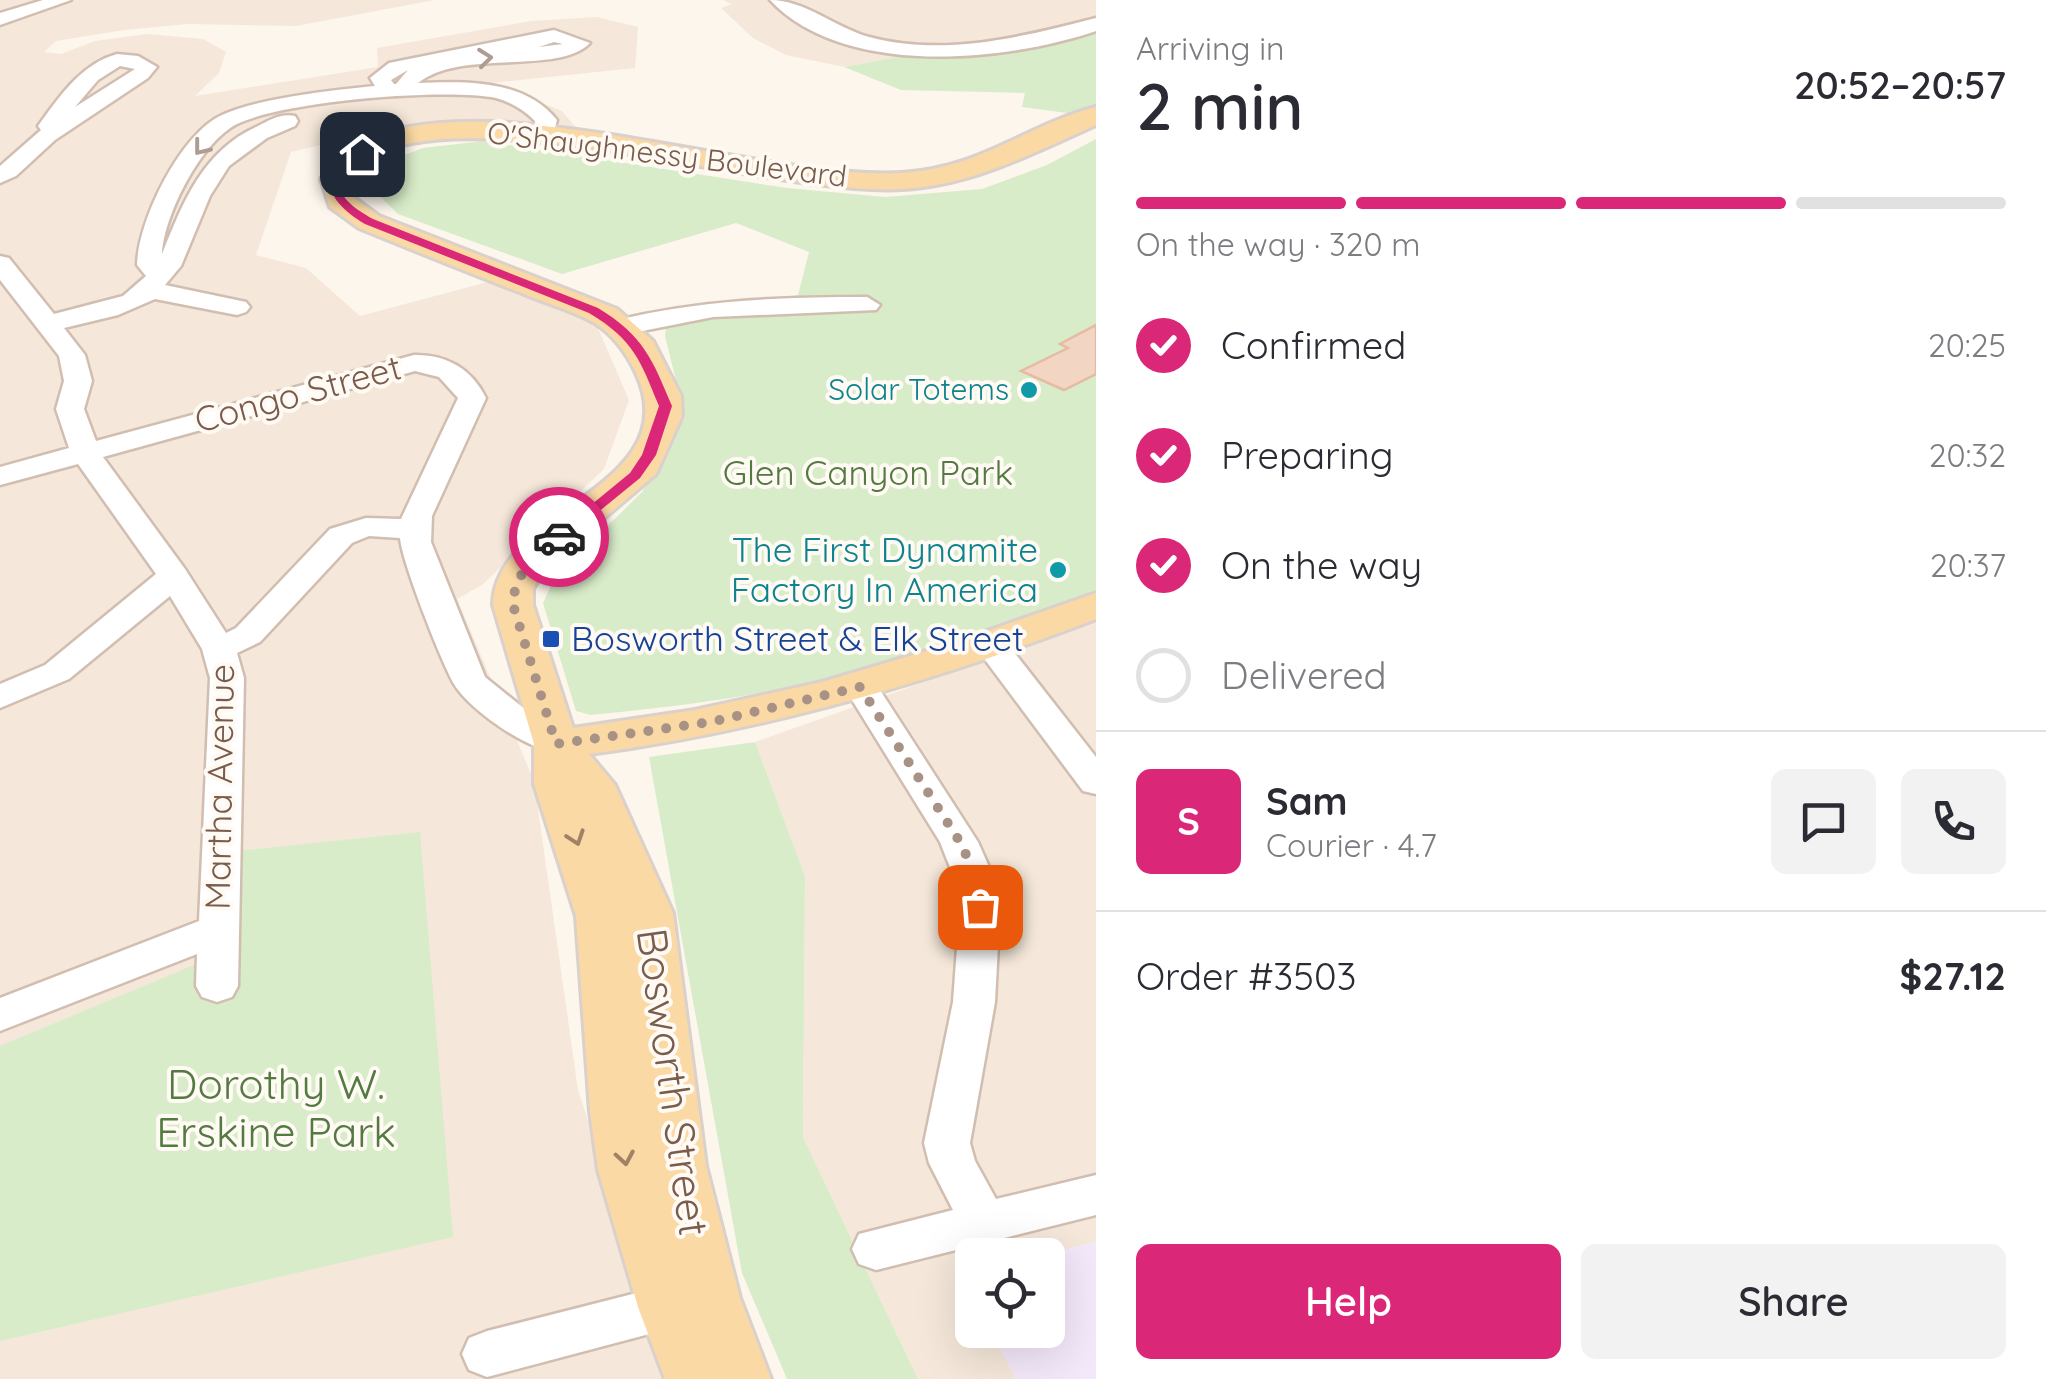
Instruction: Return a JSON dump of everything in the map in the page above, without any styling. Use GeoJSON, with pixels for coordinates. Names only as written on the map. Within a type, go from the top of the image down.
{"type":"FeatureCollection","features":[{"type":"Feature","properties":{"kind":"main road","name":"O'Shaughnessy Boulevard"},"geometry":{"type":"LineString","coordinates":[[622,328],[594,310],[369,222],[346,208],[336,194],[335,179],[344,166],[388,144],[457,131],[544,134],[814,176],[906,180],[986,167],[1096,115]]}},
{"type":"Feature","properties":{"kind":"main road","name":"Bosworth Street"},"geometry":{"type":"LineString","coordinates":[[622,328],[641,348],[664,396],[665,416],[649,455],[625,485],[528,563],[513,589],[516,620],[556,744],[557,784],[602,916],[617,1111],[626,1170],[668,1307],[696,1379]]}},
{"type":"Feature","properties":{"kind":"main road"},"geometry":{"type":"LineString","coordinates":[[556,744],[761,712],[860,687],[991,645],[1096,605]]}},
{"type":"Feature","properties":{"kind":"main road"},"geometry":{"type":"LineString","coordinates":[[611,738],[612,756],[654,885],[649,914]]}},
{"type":"Feature","properties":{"kind":"main road","name":"Bosworth Street"},"geometry":{"type":"LineString","coordinates":[[556,744],[592,785],[649,914],[678,1166],[710,1298],[740,1379]]}},
{"type":"Feature","properties":{"kind":"street"},"geometry":{"type":"LineString","coordinates":[[0,18],[62,0]]}},
{"type":"Feature","properties":{"kind":"street"},"geometry":{"type":"LineString","coordinates":[[779,0],[807,20],[846,36],[923,50],[968,52],[1096,24]]}},
{"type":"Feature","properties":{"kind":"street"},"geometry":{"type":"LineString","coordinates":[[792,0],[836,26],[923,50],[969,46],[1066,27],[1082,20],[1085,5]]}},
{"type":"Feature","properties":{"kind":"street"},"geometry":{"type":"LineString","coordinates":[[554,36],[580,43],[568,50],[466,60],[429,68],[406,80],[400,92],[380,84],[380,78],[385,72],[413,62],[524,45],[554,36]]}},
{"type":"Feature","properties":{"kind":"street"},"geometry":{"type":"LineString","coordinates":[[48,323],[129,302],[154,281],[169,266],[205,179],[225,154],[271,127],[400,92],[469,89],[505,94],[535,108],[546,120],[544,134]]}},
{"type":"Feature","properties":{"kind":"street"},"geometry":{"type":"LineString","coordinates":[[0,176],[25,161],[54,130]]}},
{"type":"Feature","properties":{"kind":"street"},"geometry":{"type":"LineString","coordinates":[[0,263],[48,323],[78,369],[70,409],[84,452],[174,576],[219,649]]}},
{"type":"Feature","properties":{"kind":"street"},"geometry":{"type":"LineString","coordinates":[[154,281],[238,307]]}},
{"type":"Feature","properties":{"kind":"street"},"geometry":{"type":"LineString","coordinates":[[622,328],[666,314],[716,306],[866,305]]}},
{"type":"Feature","properties":{"kind":"street","name":"Congo Street"},"geometry":{"type":"LineString","coordinates":[[0,476],[414,363],[432,362],[464,385],[472,398],[414,529]]}},
{"type":"Feature","properties":{"kind":"street","name":"Martha Avenue"},"geometry":{"type":"LineString","coordinates":[[217,986],[226,678],[219,649],[248,634],[341,536],[366,527],[414,529]]}},
{"type":"Feature","properties":{"kind":"street"},"geometry":{"type":"LineString","coordinates":[[414,529],[470,682],[529,731],[556,744]]}},
{"type":"Feature","properties":{"kind":"street"},"geometry":{"type":"LineString","coordinates":[[0,697],[57,672],[174,576]]}},
{"type":"Feature","properties":{"kind":"street"},"geometry":{"type":"LineString","coordinates":[[991,645],[1096,782]]}},
{"type":"Feature","properties":{"kind":"street"},"geometry":{"type":"LineString","coordinates":[[860,687],[960,842],[977,885],[980,907],[974,1002],[947,1143],[952,1163],[984,1222]]}},
{"type":"Feature","properties":{"kind":"street"},"geometry":{"type":"LineString","coordinates":[[0,1015],[218,930]]}},
{"type":"Feature","properties":{"kind":"street"},"geometry":{"type":"LineString","coordinates":[[876,1249],[1096,1195]]}},
{"type":"Feature","properties":{"kind":"street"},"geometry":{"type":"LineString","coordinates":[[487,1354],[668,1307]]}},
{"type":"Feature","properties":{"kind":"shaded area"},"geometry":{"type":"Polygon","coordinates":[[[0,0],[435,0],[296,26],[188,24],[124,30],[56,41],[44,52],[61,54],[95,41],[147,34],[203,39],[226,52],[219,73],[195,96],[378,67],[377,48],[531,21],[597,17],[638,27],[635,68],[492,83],[562,111],[577,129],[449,124],[359,136],[291,152],[256,255],[306,268],[360,316],[495,280],[594,319],[629,400],[604,469],[482,585],[457,599],[534,781],[578,1090],[673,1379],[0,1379],[0,0]]]}},
{"type":"Feature","properties":{"kind":"shaded area"},"geometry":{"type":"Polygon","coordinates":[[[723,0],[1096,0],[1096,31],[953,57],[897,57],[844,67],[786,55],[753,38],[721,8],[732,4],[723,0]]]}},
{"type":"Feature","properties":{"kind":"shaded area"},"geometry":{"type":"Polygon","coordinates":[[[1096,621],[1096,1242],[1065,1250],[1065,1238],[955,1238],[955,1348],[1000,1348],[1016,1379],[918,1379],[803,1137],[805,876],[755,742],[1096,621]]]}},
{"type":"Feature","properties":{"kind":"shaded area"},"geometry":{"type":"Polygon","coordinates":[[[1096,1242],[1096,1379],[1016,1379],[1000,1348],[1065,1348],[1065,1250],[1096,1242]]]}},
{"type":"Feature","properties":{"kind":"green space"},"geometry":{"type":"Polygon","coordinates":[[[1096,31],[1096,105],[1067,113],[1022,107],[1025,93],[901,90],[844,67],[897,57],[953,57],[1096,31]]]}},
{"type":"Feature","properties":{"kind":"green space","name":"Glen Canyon Park"},"geometry":{"type":"Polygon","coordinates":[[[1096,139],[1096,590],[938,648],[841,677],[686,704],[591,715],[576,711],[543,603],[554,579],[642,492],[685,417],[665,336],[666,325],[798,295],[809,252],[736,223],[562,274],[398,214],[366,183],[381,164],[423,148],[483,141],[787,188],[885,197],[982,189],[1047,165],[1096,139]]]}},
{"type":"Feature","properties":{"kind":"green space"},"geometry":{"type":"Polygon","coordinates":[[[755,742],[805,876],[803,1137],[918,1379],[787,1379],[742,1273],[649,757],[755,742]]]}},
{"type":"Feature","properties":{"kind":"green space","name":"Dorothy W. Erskine Park"},"geometry":{"type":"Polygon","coordinates":[[[420,832],[453,1237],[0,1341],[0,1046],[225,952],[227,852],[420,832]]]}},
{"type":"Feature","properties":{"kind":"building"},"geometry":{"type":"Polygon","coordinates":[[[1096,325],[1096,374],[1064,390],[1021,371],[1068,348],[1060,344],[1096,325]]]}},
{"type":"Feature","properties":{"kind":"way so far"},"geometry":{"type":"LineString","coordinates":[[559,537],[528,563],[513,589],[516,620],[556,744],[711,722],[860,687],[960,842],[977,885],[980,907]]}},
{"type":"Feature","properties":{"kind":"place","name":"Solar Totems"},"geometry":{"type":"Point","coordinates":[1029,390]}},
{"type":"Feature","properties":{"kind":"place","name":"The First Dynamite Factory In America"},"geometry":{"type":"Point","coordinates":[1058,570]}},
{"type":"Feature","properties":{"kind":"place","name":"Bosworth Street & Elk Street"},"geometry":{"type":"Point","coordinates":[551,639]}},
{"type":"Feature","properties":{"kind":"route"},"geometry":{"type":"LineString","coordinates":[[362,154],[338,172],[334,185],[340,201],[356,215],[594,310],[622,328],[641,348],[666,406],[649,455],[635,476],[559,537]]}}]}
